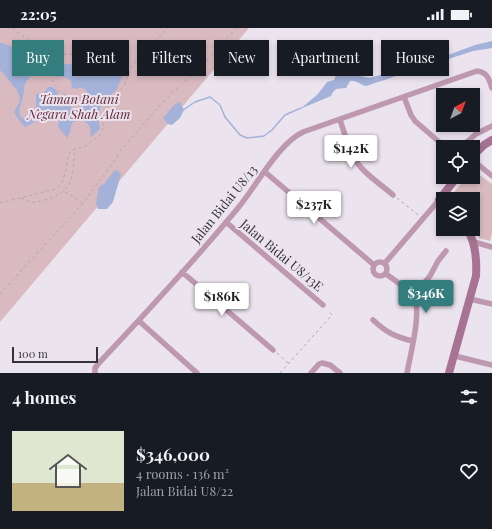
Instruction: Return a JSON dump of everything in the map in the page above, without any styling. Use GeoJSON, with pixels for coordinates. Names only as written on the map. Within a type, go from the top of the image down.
{"type":"FeatureCollection","features":[{"type":"Feature","properties":{"kind":"street","name":"Jalan Bidai U8/13"},"geometry":{"type":"LineString","coordinates":[[95,373],[95,368],[98,364],[139,321],[226,222],[282,148],[292,138],[303,132],[477,71],[488,76],[492,88]]}},
{"type":"Feature","properties":{"kind":"street"},"geometry":{"type":"LineString","coordinates":[[404,97],[415,121],[437,140]]}},
{"type":"Feature","properties":{"kind":"street"},"geometry":{"type":"LineString","coordinates":[[340,120],[350,148],[357,162],[366,173],[393,195]]}},
{"type":"Feature","properties":{"kind":"street"},"geometry":{"type":"LineString","coordinates":[[469,140],[476,134],[492,126]]}},
{"type":"Feature","properties":{"kind":"street"},"geometry":{"type":"LineString","coordinates":[[480,149],[492,140]]}},
{"type":"Feature","properties":{"kind":"street"},"geometry":{"type":"LineString","coordinates":[[480,166],[492,176]]}},
{"type":"Feature","properties":{"kind":"street"},"geometry":{"type":"LineString","coordinates":[[265,172],[374,265]]}},
{"type":"Feature","properties":{"kind":"street"},"geometry":{"type":"LineString","coordinates":[[385,263],[422,219],[436,206]]}},
{"type":"Feature","properties":{"kind":"street","name":"Jalan Bidai U8/13E"},"geometry":{"type":"LineString","coordinates":[[226,222],[323,305]]}},
{"type":"Feature","properties":{"kind":"street"},"geometry":{"type":"LineString","coordinates":[[449,373],[475,282],[476,269],[474,242],[471,236]]}},
{"type":"Feature","properties":{"kind":"street"},"geometry":{"type":"LineString","coordinates":[[474,242],[492,247]]}},
{"type":"Feature","properties":{"kind":"street"},"geometry":{"type":"LineString","coordinates":[[413,296],[430,276],[438,261],[446,251]]}},
{"type":"Feature","properties":{"kind":"street"},"geometry":{"type":"LineString","coordinates":[[374,265],[378,262],[385,263]]}},
{"type":"Feature","properties":{"kind":"street"},"geometry":{"type":"LineString","coordinates":[[385,263],[388,269],[386,274]]}},
{"type":"Feature","properties":{"kind":"street"},"geometry":{"type":"LineString","coordinates":[[374,265],[373,271],[376,275],[382,276],[386,274]]}},
{"type":"Feature","properties":{"kind":"street"},"geometry":{"type":"LineString","coordinates":[[182,272],[273,350]]}},
{"type":"Feature","properties":{"kind":"street"},"geometry":{"type":"LineString","coordinates":[[386,274],[413,296],[417,305],[418,316],[407,373]]}},
{"type":"Feature","properties":{"kind":"street"},"geometry":{"type":"LineString","coordinates":[[470,298],[492,304]]}},
{"type":"Feature","properties":{"kind":"street"},"geometry":{"type":"LineString","coordinates":[[373,320],[389,334],[413,341]]}},
{"type":"Feature","properties":{"kind":"street"},"geometry":{"type":"LineString","coordinates":[[139,321],[197,373]]}},
{"type":"Feature","properties":{"kind":"street"},"geometry":{"type":"LineString","coordinates":[[455,356],[492,365]]}},
{"type":"Feature","properties":{"kind":"street"},"geometry":{"type":"LineString","coordinates":[[311,373],[319,364],[322,363],[330,365],[340,373]]}},
{"type":"Feature","properties":{"kind":"path"},"geometry":{"type":"LineString","coordinates":[[12,28],[28,40]]}},
{"type":"Feature","properties":{"kind":"path"},"geometry":{"type":"LineString","coordinates":[[0,203],[54,189],[62,183],[69,153],[72,150],[84,147],[100,135],[104,127],[102,117],[105,110],[125,84],[133,64],[168,28]]}},
{"type":"Feature","properties":{"kind":"path"},"geometry":{"type":"LineString","coordinates":[[0,292],[83,203],[113,163],[120,151],[164,101],[213,54],[236,28]]}},
{"type":"Feature","properties":{"kind":"path"},"geometry":{"type":"LineString","coordinates":[[64,54],[92,50],[114,52],[133,64]]}},
{"type":"Feature","properties":{"kind":"path"},"geometry":{"type":"LineString","coordinates":[[51,76],[51,79],[59,91],[71,98]]}},
{"type":"Feature","properties":{"kind":"path"},"geometry":{"type":"LineString","coordinates":[[20,197],[32,203],[60,195],[65,191],[70,182],[74,169],[75,149]]}},
{"type":"Feature","properties":{"kind":"path"},"geometry":{"type":"LineString","coordinates":[[65,191],[83,203]]}},
{"type":"Feature","properties":{"kind":"path"},"geometry":{"type":"LineString","coordinates":[[393,195],[422,219]]}},
{"type":"Feature","properties":{"kind":"path"},"geometry":{"type":"LineString","coordinates":[[280,373],[332,315],[323,305]]}},
{"type":"Feature","properties":{"kind":"path"},"geometry":{"type":"LineString","coordinates":[[273,350],[288,363]]}},
{"type":"Feature","properties":{"kind":"green space","name":"Taman Botani Negara Shah Alam"},"geometry":{"type":"Polygon","coordinates":[[[0,28],[249,28],[239,40],[214,40],[214,69],[0,322],[0,28]]]}},
{"type":"Feature","properties":{"kind":"green space"},"geometry":{"type":"Polygon","coordinates":[[[480,176],[492,184],[492,232],[490,241],[479,238],[478,236],[480,236],[480,192],[454,192],[461,184],[480,184],[480,176]]]}},
{"type":"Feature","properties":{"kind":"water"},"geometry":{"type":"Polygon","coordinates":[[[492,41],[492,48],[473,51],[449,59],[449,55],[475,45],[492,41]]]}},
{"type":"Feature","properties":{"kind":"water"},"geometry":{"type":"Polygon","coordinates":[[[0,42],[12,47],[12,76],[31,76],[25,85],[19,111],[21,117],[29,121],[36,111],[36,94],[44,93],[48,87],[53,87],[58,92],[57,100],[60,107],[69,105],[74,112],[80,110],[79,103],[88,97],[87,91],[80,87],[77,89],[72,88],[71,81],[65,77],[53,76],[64,76],[64,64],[72,64],[72,76],[122,76],[117,89],[102,103],[98,115],[100,129],[91,137],[90,127],[85,121],[78,119],[72,123],[67,138],[58,127],[59,119],[53,111],[39,113],[35,122],[25,127],[14,112],[20,101],[16,89],[0,70],[0,42]]]}},
{"type":"Feature","properties":{"kind":"water"},"geometry":{"type":"Polygon","coordinates":[[[381,75],[397,76],[366,86],[355,81],[350,81],[346,88],[336,89],[331,96],[300,109],[317,95],[327,82],[334,80],[336,76],[360,76],[369,78],[381,75]]]}},
{"type":"Feature","properties":{"kind":"water"},"geometry":{"type":"Polygon","coordinates":[[[180,102],[184,110],[180,118],[172,125],[168,124],[163,118],[172,107],[180,102]]]}},
{"type":"Feature","properties":{"kind":"water"},"geometry":{"type":"Polygon","coordinates":[[[117,170],[121,174],[113,202],[107,209],[98,209],[96,203],[99,187],[104,184],[114,171],[117,170]]]}},
{"type":"Feature","properties":{"kind":"waterway"},"geometry":{"type":"LineString","coordinates":[[183,110],[195,102],[210,97],[220,105],[225,117],[240,135],[247,138],[264,136],[272,130],[285,115],[301,108]]}}]}
